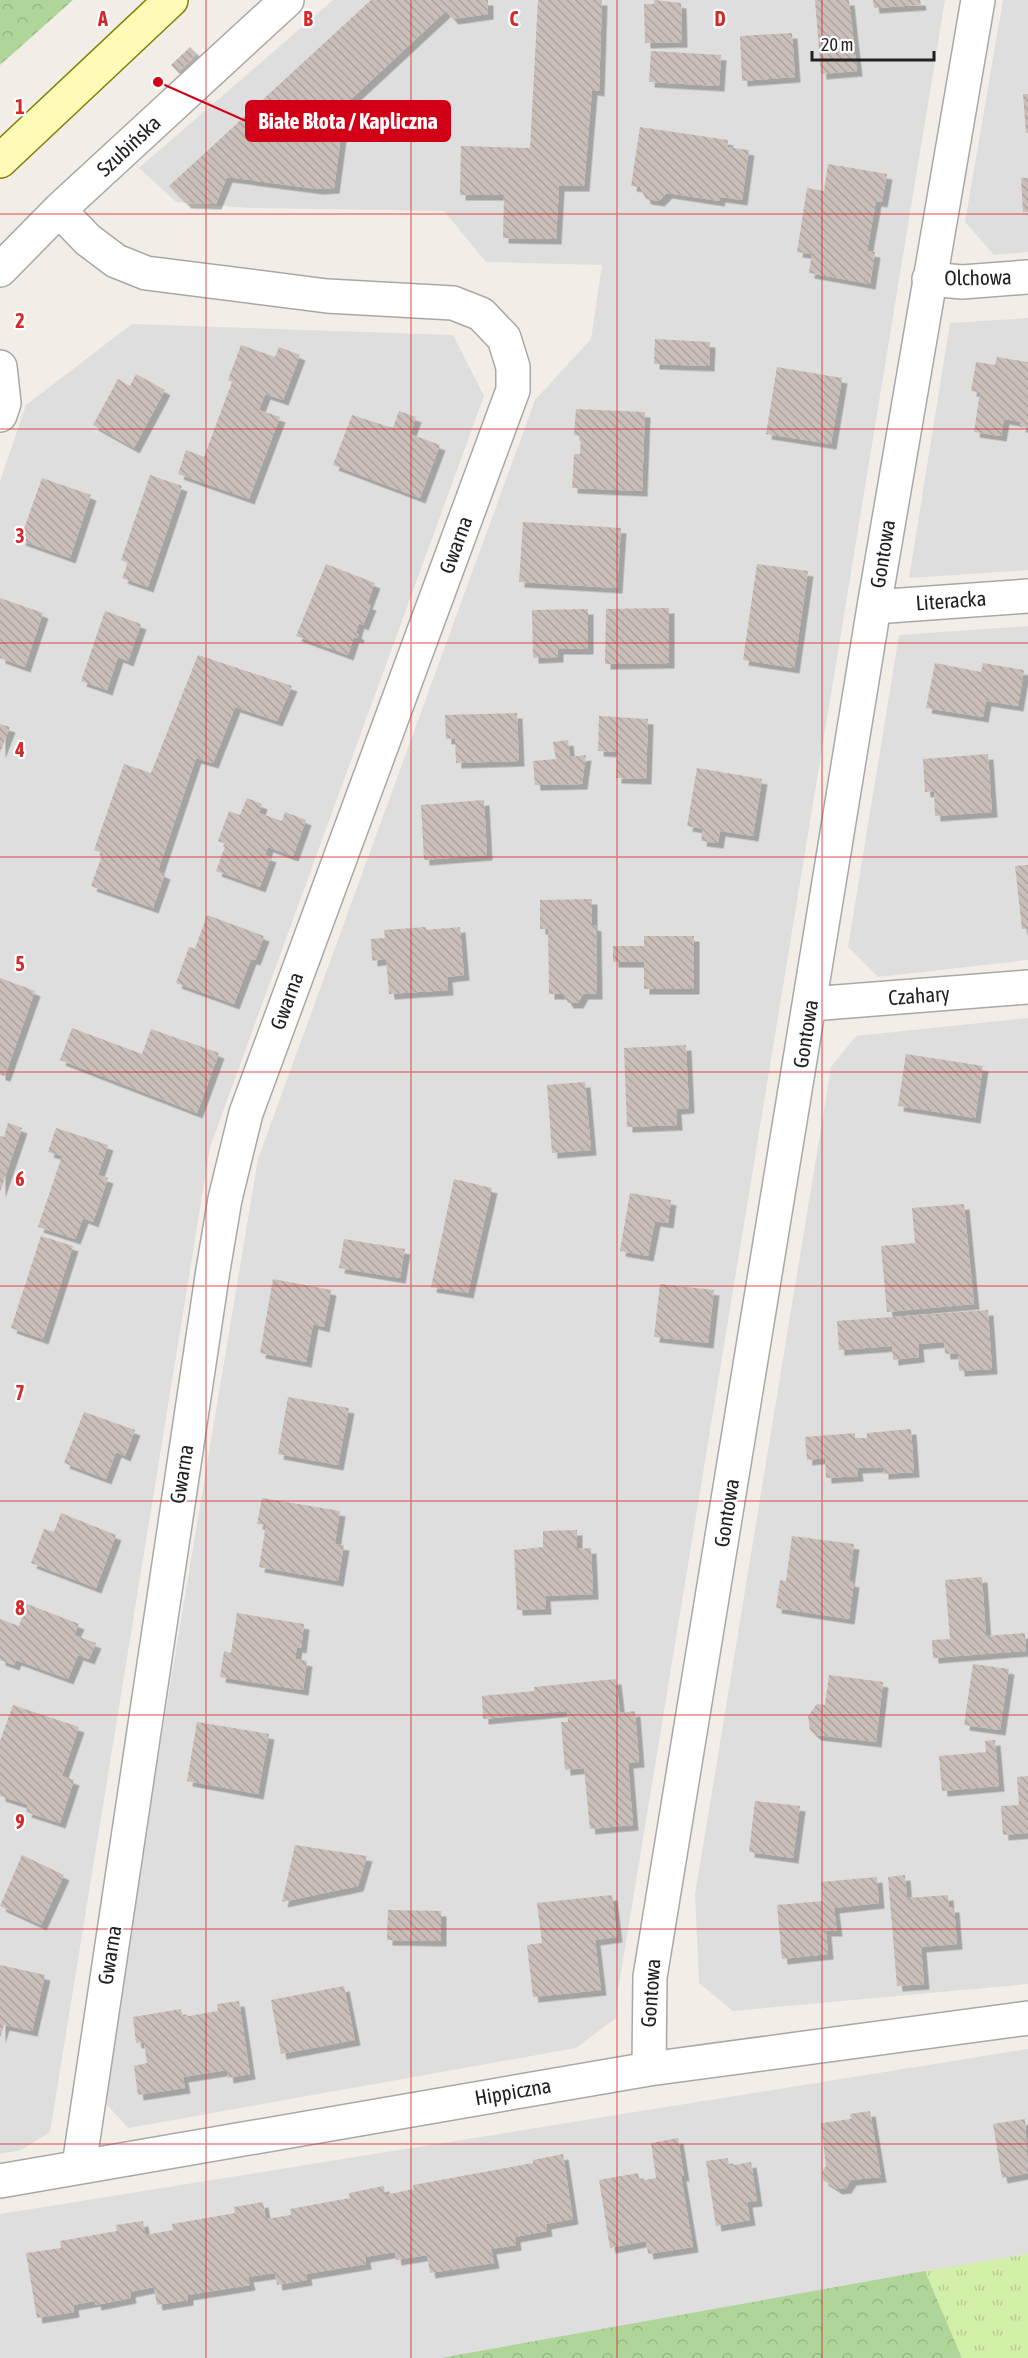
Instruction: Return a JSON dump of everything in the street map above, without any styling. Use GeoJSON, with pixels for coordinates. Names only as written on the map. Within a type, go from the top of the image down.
{"type":"FeatureCollection","features":[{"type":"Feature","properties":{"kind":"main road"},"geometry":{"type":"LineString","coordinates":[[0,161],[171,0]]}},
{"type":"Feature","properties":{"kind":"street","name":"Szubińska"},"geometry":{"type":"LineString","coordinates":[[0,270],[59,210],[287,0]]}},
{"type":"Feature","properties":{"kind":"street","name":"Gontowa"},"geometry":{"type":"LineString","coordinates":[[649,2069],[650,1977],[811,1004],[874,607],[978,0]]}},
{"type":"Feature","properties":{"kind":"street","name":"Gwarna"},"geometry":{"type":"LineString","coordinates":[[59,210],[88,240],[116,261],[146,273],[327,296],[453,303],[481,314],[504,338],[513,367],[513,390],[246,1113],[225,1199],[79,2166]]}},
{"type":"Feature","properties":{"kind":"street","name":"Olchowa"},"geometry":{"type":"LineString","coordinates":[[929,279],[962,282],[1028,277]]}},
{"type":"Feature","properties":{"kind":"street"},"geometry":{"type":"LineString","coordinates":[[0,367],[4,403],[0,415]]}},
{"type":"Feature","properties":{"kind":"street","name":"Literacka"},"geometry":{"type":"LineString","coordinates":[[874,607],[1028,596]]}},
{"type":"Feature","properties":{"kind":"street","name":"Czahary"},"geometry":{"type":"LineString","coordinates":[[811,1004],[1028,987]]}},
{"type":"Feature","properties":{"kind":"street","name":"Hippiczna"},"geometry":{"type":"LineString","coordinates":[[0,2181],[649,2069],[1028,2018]]}},
{"type":"Feature","properties":{"kind":"shaded area"},"geometry":{"type":"Polygon","coordinates":[[[333,0],[945,0],[617,1997],[616,2018],[576,2048],[128,2128],[101,2098],[258,1159],[535,400],[591,339],[602,265],[486,262],[444,211],[249,208],[176,202],[139,168],[333,0]]]}},
{"type":"Feature","properties":{"kind":"shaded area"},"geometry":{"type":"Polygon","coordinates":[[[1003,0],[1028,0],[1028,252],[994,255],[965,222],[1003,0]]]}},
{"type":"Feature","properties":{"kind":"shaded area"},"geometry":{"type":"Polygon","coordinates":[[[1028,318],[1028,570],[909,578],[950,323],[1028,318]]]}},
{"type":"Feature","properties":{"kind":"shaded area"},"geometry":{"type":"Polygon","coordinates":[[[132,324],[453,335],[484,396],[210,1147],[50,2132],[21,2150],[0,2154],[0,481],[26,405],[132,324]]]}},
{"type":"Feature","properties":{"kind":"shaded area"},"geometry":{"type":"Polygon","coordinates":[[[1028,626],[1028,960],[878,977],[848,947],[899,635],[1028,626]]]}},
{"type":"Feature","properties":{"kind":"shaded area"},"geometry":{"type":"Polygon","coordinates":[[[1028,1018],[1028,1984],[733,2011],[699,1983],[695,1895],[831,1067],[856,1036],[1028,1018]]]}},
{"type":"Feature","properties":{"kind":"shaded area"},"geometry":{"type":"Polygon","coordinates":[[[1028,2049],[1028,2254],[440,2358],[0,2358],[0,2214],[1028,2049]]]}},
{"type":"Feature","properties":{"kind":"green space"},"geometry":{"type":"Polygon","coordinates":[[[0,0],[73,0],[0,65],[0,0]]]}},
{"type":"Feature","properties":{"kind":"green space"},"geometry":{"type":"Polygon","coordinates":[[[1028,2254],[1028,2358],[962,2358],[925,2271],[1028,2254]]]}},
{"type":"Feature","properties":{"kind":"green space"},"geometry":{"type":"Polygon","coordinates":[[[925,2271],[962,2358],[440,2358],[925,2271]]]}},
{"type":"Feature","properties":{"kind":"building"},"geometry":{"type":"Polygon","coordinates":[[[371,0],[488,0],[488,14],[453,19],[446,11],[335,114],[344,114],[334,188],[317,189],[227,177],[216,204],[186,203],[169,186],[371,0]]]}},
{"type":"Feature","properties":{"kind":"building"},"geometry":{"type":"Polygon","coordinates":[[[538,0],[602,0],[599,91],[592,90],[584,186],[559,186],[556,239],[503,238],[504,195],[460,195],[461,146],[530,148],[538,0]]]}},
{"type":"Feature","properties":{"kind":"building"},"geometry":{"type":"Polygon","coordinates":[[[654,0],[681,3],[682,42],[645,43],[644,4],[654,4],[654,0]]]}},
{"type":"Feature","properties":{"kind":"building"},"geometry":{"type":"Polygon","coordinates":[[[815,0],[849,0],[857,71],[821,74],[815,0]]]}},
{"type":"Feature","properties":{"kind":"building"},"geometry":{"type":"Polygon","coordinates":[[[873,0],[920,0],[921,5],[874,8],[873,0]]]}},
{"type":"Feature","properties":{"kind":"building"},"geometry":{"type":"Polygon","coordinates":[[[792,33],[795,77],[742,81],[740,36],[792,33]]]}},
{"type":"Feature","properties":{"kind":"building"},"geometry":{"type":"Polygon","coordinates":[[[190,47],[197,54],[178,72],[171,65],[190,47]]]}},
{"type":"Feature","properties":{"kind":"building"},"geometry":{"type":"Polygon","coordinates":[[[651,51],[721,55],[719,86],[649,82],[651,51]]]}},
{"type":"Feature","properties":{"kind":"building"},"geometry":{"type":"Polygon","coordinates":[[[1023,94],[1028,94],[1028,133],[1026,133],[1023,94]]]}},
{"type":"Feature","properties":{"kind":"building"},"geometry":{"type":"Polygon","coordinates":[[[640,127],[728,140],[727,147],[749,150],[742,200],[720,197],[719,201],[667,193],[659,201],[646,199],[640,187],[631,186],[640,127]]]}},
{"type":"Feature","properties":{"kind":"building"},"geometry":{"type":"Polygon","coordinates":[[[828,164],[887,174],[882,202],[876,201],[867,251],[875,252],[870,284],[809,273],[812,254],[797,252],[807,188],[824,191],[828,164]]]}},
{"type":"Feature","properties":{"kind":"building"},"geometry":{"type":"Polygon","coordinates":[[[1021,178],[1028,178],[1028,212],[1023,212],[1021,178]]]}},
{"type":"Feature","properties":{"kind":"building"},"geometry":{"type":"Polygon","coordinates":[[[655,339],[710,342],[709,366],[654,364],[655,339]]]}},
{"type":"Feature","properties":{"kind":"building"},"geometry":{"type":"Polygon","coordinates":[[[241,345],[275,357],[279,347],[300,355],[283,400],[265,394],[259,410],[280,417],[249,499],[178,474],[186,450],[204,457],[232,382],[228,380],[241,345]]]}},
{"type":"Feature","properties":{"kind":"building"},"geometry":{"type":"Polygon","coordinates":[[[997,357],[1028,362],[1028,428],[1020,427],[1021,422],[1004,419],[1001,436],[974,432],[980,392],[971,391],[976,362],[995,365],[997,357]]]}},
{"type":"Feature","properties":{"kind":"building"},"geometry":{"type":"Polygon","coordinates":[[[777,367],[842,378],[831,444],[766,434],[777,367]]]}},
{"type":"Feature","properties":{"kind":"building"},"geometry":{"type":"Polygon","coordinates":[[[136,374],[165,390],[134,448],[93,425],[118,379],[130,386],[136,374]]]}},
{"type":"Feature","properties":{"kind":"building"},"geometry":{"type":"Polygon","coordinates":[[[576,409],[645,412],[642,491],[572,488],[574,454],[580,454],[581,436],[574,435],[576,409]]]}},
{"type":"Feature","properties":{"kind":"building"},"geometry":{"type":"Polygon","coordinates":[[[399,411],[416,417],[410,434],[440,445],[420,498],[333,465],[352,415],[393,428],[399,411]]]}},
{"type":"Feature","properties":{"kind":"building"},"geometry":{"type":"Polygon","coordinates":[[[150,475],[182,486],[148,587],[122,578],[128,563],[121,560],[150,475]]]}},
{"type":"Feature","properties":{"kind":"building"},"geometry":{"type":"Polygon","coordinates":[[[42,478],[91,495],[70,558],[20,540],[42,478]]]}},
{"type":"Feature","properties":{"kind":"building"},"geometry":{"type":"Polygon","coordinates":[[[523,522],[621,528],[617,588],[519,582],[523,522]]]}},
{"type":"Feature","properties":{"kind":"building"},"geometry":{"type":"Polygon","coordinates":[[[326,564],[375,583],[367,604],[371,605],[363,625],[359,623],[356,633],[359,635],[358,638],[354,637],[348,655],[296,636],[326,564]]]}},
{"type":"Feature","properties":{"kind":"building"},"geometry":{"type":"Polygon","coordinates":[[[757,564],[808,571],[794,668],[743,660],[757,564]]]}},
{"type":"Feature","properties":{"kind":"building"},"geometry":{"type":"Polygon","coordinates":[[[0,598],[43,613],[25,667],[0,658],[0,598]]]}},
{"type":"Feature","properties":{"kind":"building"},"geometry":{"type":"Polygon","coordinates":[[[669,608],[669,663],[605,664],[606,609],[669,608]]]}},
{"type":"Feature","properties":{"kind":"building"},"geometry":{"type":"Polygon","coordinates":[[[588,609],[588,649],[558,649],[558,657],[533,658],[532,610],[588,609]]]}},
{"type":"Feature","properties":{"kind":"building"},"geometry":{"type":"Polygon","coordinates":[[[105,611],[141,624],[128,661],[118,657],[107,690],[81,681],[105,611]]]}},
{"type":"Feature","properties":{"kind":"building"},"geometry":{"type":"Polygon","coordinates":[[[198,655],[292,686],[277,721],[235,707],[213,763],[196,758],[158,871],[165,874],[153,908],[91,886],[103,853],[94,850],[124,764],[151,773],[198,655]]]}},
{"type":"Feature","properties":{"kind":"building"},"geometry":{"type":"Polygon","coordinates":[[[935,663],[981,672],[983,663],[1024,670],[1018,706],[986,701],[983,717],[926,708],[935,663]]]}},
{"type":"Feature","properties":{"kind":"building"},"geometry":{"type":"Polygon","coordinates":[[[517,713],[519,761],[456,763],[455,738],[446,739],[445,715],[517,713]]]}},
{"type":"Feature","properties":{"kind":"building"},"geometry":{"type":"Polygon","coordinates":[[[599,716],[648,719],[646,779],[616,778],[617,752],[598,751],[599,716]]]}},
{"type":"Feature","properties":{"kind":"building"},"geometry":{"type":"Polygon","coordinates":[[[0,724],[10,727],[0,753],[0,724]]]}},
{"type":"Feature","properties":{"kind":"building"},"geometry":{"type":"Polygon","coordinates":[[[568,740],[570,757],[586,755],[582,784],[535,785],[533,761],[556,759],[553,742],[568,740]]]}},
{"type":"Feature","properties":{"kind":"building"},"geometry":{"type":"Polygon","coordinates":[[[988,754],[992,812],[935,816],[934,791],[925,792],[923,759],[988,754]]]}},
{"type":"Feature","properties":{"kind":"building"},"geometry":{"type":"Polygon","coordinates":[[[697,768],[762,779],[753,836],[720,831],[718,843],[701,841],[703,829],[687,826],[697,768]]]}},
{"type":"Feature","properties":{"kind":"building"},"geometry":{"type":"Polygon","coordinates":[[[247,798],[262,804],[259,813],[282,821],[285,812],[306,820],[293,856],[268,847],[265,855],[271,857],[260,887],[216,871],[226,844],[218,841],[229,811],[240,815],[247,798]]]}},
{"type":"Feature","properties":{"kind":"building"},"geometry":{"type":"Polygon","coordinates":[[[484,800],[487,855],[424,860],[421,805],[484,800]]]}},
{"type":"Feature","properties":{"kind":"building"},"geometry":{"type":"Polygon","coordinates":[[[1028,865],[1028,929],[1022,929],[1015,866],[1028,865]]]}},
{"type":"Feature","properties":{"kind":"building"},"geometry":{"type":"Polygon","coordinates":[[[592,899],[592,925],[596,926],[597,994],[583,994],[578,1003],[568,1003],[563,994],[549,994],[548,929],[540,929],[540,900],[592,899]]]}},
{"type":"Feature","properties":{"kind":"building"},"geometry":{"type":"Polygon","coordinates":[[[207,915],[264,936],[255,960],[251,959],[234,1004],[176,983],[189,947],[195,949],[207,915]]]}},
{"type":"Feature","properties":{"kind":"building"},"geometry":{"type":"Polygon","coordinates":[[[426,927],[426,930],[460,927],[464,975],[447,977],[448,990],[389,994],[386,959],[372,961],[371,939],[385,938],[384,930],[426,927]]]}},
{"type":"Feature","properties":{"kind":"building"},"geometry":{"type":"Polygon","coordinates":[[[644,936],[694,936],[694,989],[644,989],[644,962],[613,962],[613,946],[644,946],[644,936]]]}},
{"type":"Feature","properties":{"kind":"building"},"geometry":{"type":"Polygon","coordinates":[[[0,978],[35,991],[5,1076],[0,1075],[0,978]]]}},
{"type":"Feature","properties":{"kind":"building"},"geometry":{"type":"Polygon","coordinates":[[[72,1028],[142,1054],[151,1029],[219,1053],[197,1113],[60,1060],[72,1028]]]}},
{"type":"Feature","properties":{"kind":"building"},"geometry":{"type":"Polygon","coordinates":[[[686,1045],[689,1108],[676,1109],[677,1125],[627,1127],[624,1048],[686,1045]]]}},
{"type":"Feature","properties":{"kind":"building"},"geometry":{"type":"Polygon","coordinates":[[[906,1054],[983,1066],[975,1118],[898,1106],[906,1054]]]}},
{"type":"Feature","properties":{"kind":"building"},"geometry":{"type":"Polygon","coordinates":[[[585,1082],[591,1150],[552,1153],[547,1085],[585,1082]]]}},
{"type":"Feature","properties":{"kind":"building"},"geometry":{"type":"Polygon","coordinates":[[[8,1123],[22,1128],[0,1192],[0,1136],[4,1137],[8,1123]]]}},
{"type":"Feature","properties":{"kind":"building"},"geometry":{"type":"Polygon","coordinates":[[[56,1128],[108,1145],[98,1175],[108,1178],[93,1222],[83,1218],[75,1239],[38,1227],[62,1156],[48,1152],[56,1128]]]}},
{"type":"Feature","properties":{"kind":"building"},"geometry":{"type":"Polygon","coordinates":[[[454,1179],[492,1188],[468,1293],[431,1287],[454,1179]]]}},
{"type":"Feature","properties":{"kind":"building"},"geometry":{"type":"Polygon","coordinates":[[[630,1193],[671,1200],[668,1223],[655,1221],[648,1256],[620,1251],[630,1193]]]}},
{"type":"Feature","properties":{"kind":"building"},"geometry":{"type":"Polygon","coordinates":[[[964,1204],[974,1304],[887,1312],[881,1246],[915,1243],[912,1208],[964,1204]]]}},
{"type":"Feature","properties":{"kind":"building"},"geometry":{"type":"Polygon","coordinates":[[[41,1236],[73,1246],[43,1339],[11,1328],[41,1236]]]}},
{"type":"Feature","properties":{"kind":"building"},"geometry":{"type":"Polygon","coordinates":[[[344,1239],[405,1249],[400,1278],[339,1268],[344,1239]]]}},
{"type":"Feature","properties":{"kind":"building"},"geometry":{"type":"Polygon","coordinates":[[[273,1279],[331,1290],[324,1327],[313,1324],[306,1362],[260,1353],[273,1279]]]}},
{"type":"Feature","properties":{"kind":"building"},"geometry":{"type":"Polygon","coordinates":[[[660,1284],[714,1290],[708,1343],[654,1337],[660,1284]]]}},
{"type":"Feature","properties":{"kind":"building"},"geometry":{"type":"Polygon","coordinates":[[[988,1310],[992,1369],[959,1371],[958,1353],[945,1354],[944,1342],[918,1344],[919,1357],[893,1360],[892,1346],[839,1350],[837,1321],[988,1310]]]}},
{"type":"Feature","properties":{"kind":"building"},"geometry":{"type":"Polygon","coordinates":[[[288,1397],[349,1408],[338,1465],[278,1454],[288,1397]]]}},
{"type":"Feature","properties":{"kind":"building"},"geometry":{"type":"Polygon","coordinates":[[[84,1412],[135,1430],[125,1456],[116,1452],[106,1479],[64,1463],[84,1412]]]}},
{"type":"Feature","properties":{"kind":"building"},"geometry":{"type":"Polygon","coordinates":[[[911,1429],[914,1472],[883,1474],[883,1467],[857,1468],[858,1476],[826,1478],[825,1458],[807,1460],[805,1437],[855,1433],[855,1438],[867,1438],[867,1433],[911,1429]]]}},
{"type":"Feature","properties":{"kind":"building"},"geometry":{"type":"Polygon","coordinates":[[[262,1498],[340,1511],[335,1544],[344,1545],[338,1581],[259,1567],[266,1525],[257,1524],[262,1498]]]}},
{"type":"Feature","properties":{"kind":"building"},"geometry":{"type":"Polygon","coordinates":[[[61,1513],[116,1535],[96,1588],[31,1563],[44,1529],[54,1532],[61,1513]]]}},
{"type":"Feature","properties":{"kind":"building"},"geometry":{"type":"Polygon","coordinates":[[[577,1530],[577,1549],[591,1548],[593,1594],[545,1596],[546,1609],[517,1610],[514,1550],[543,1547],[543,1531],[577,1530]]]}},
{"type":"Feature","properties":{"kind":"building"},"geometry":{"type":"Polygon","coordinates":[[[792,1536],[854,1544],[849,1581],[854,1582],[849,1619],[776,1608],[780,1580],[786,1581],[792,1536]]]}},
{"type":"Feature","properties":{"kind":"building"},"geometry":{"type":"Polygon","coordinates":[[[982,1577],[986,1636],[1025,1633],[1026,1651],[933,1658],[932,1640],[950,1639],[945,1580],[982,1577]]]}},
{"type":"Feature","properties":{"kind":"building"},"geometry":{"type":"Polygon","coordinates":[[[27,1604],[79,1624],[74,1635],[96,1643],[89,1659],[78,1655],[68,1679],[16,1660],[14,1665],[0,1660],[0,1619],[19,1626],[27,1604]]]}},
{"type":"Feature","properties":{"kind":"building"},"geometry":{"type":"Polygon","coordinates":[[[237,1613],[304,1624],[301,1648],[297,1647],[295,1659],[307,1661],[303,1690],[220,1677],[224,1651],[231,1653],[237,1613]]]}},
{"type":"Feature","properties":{"kind":"building"},"geometry":{"type":"Polygon","coordinates":[[[973,1664],[1009,1669],[1000,1730],[964,1725],[973,1664]]]}},
{"type":"Feature","properties":{"kind":"building"},"geometry":{"type":"Polygon","coordinates":[[[829,1675],[883,1682],[876,1742],[816,1735],[810,1730],[808,1716],[817,1704],[825,1705],[829,1675]]]}},
{"type":"Feature","properties":{"kind":"building"},"geometry":{"type":"Polygon","coordinates":[[[616,1679],[620,1713],[635,1711],[639,1762],[628,1763],[633,1825],[590,1829],[584,1768],[565,1770],[561,1722],[568,1722],[567,1711],[483,1719],[482,1696],[534,1691],[534,1687],[616,1679]]]}},
{"type":"Feature","properties":{"kind":"building"},"geometry":{"type":"Polygon","coordinates":[[[13,1705],[79,1727],[62,1776],[74,1780],[60,1823],[26,1812],[28,1805],[0,1796],[0,1741],[13,1705]]]}},
{"type":"Feature","properties":{"kind":"building"},"geometry":{"type":"Polygon","coordinates":[[[197,1722],[269,1734],[258,1794],[187,1781],[197,1722]]]}},
{"type":"Feature","properties":{"kind":"building"},"geometry":{"type":"Polygon","coordinates":[[[995,1740],[999,1786],[942,1791],[939,1756],[986,1752],[985,1741],[995,1740]]]}},
{"type":"Feature","properties":{"kind":"building"},"geometry":{"type":"Polygon","coordinates":[[[1028,1776],[1028,1833],[1003,1835],[1001,1806],[1019,1805],[1017,1777],[1028,1776]]]}},
{"type":"Feature","properties":{"kind":"building"},"geometry":{"type":"Polygon","coordinates":[[[755,1801],[800,1806],[793,1858],[749,1852],[755,1801]]]}},
{"type":"Feature","properties":{"kind":"building"},"geometry":{"type":"Polygon","coordinates":[[[295,1845],[367,1856],[358,1886],[282,1902],[295,1845]]]}},
{"type":"Feature","properties":{"kind":"building"},"geometry":{"type":"Polygon","coordinates":[[[22,1855],[64,1875],[41,1925],[0,1906],[22,1855]]]}},
{"type":"Feature","properties":{"kind":"building"},"geometry":{"type":"Polygon","coordinates":[[[905,1875],[907,1898],[948,1895],[949,1907],[954,1907],[957,1944],[921,1947],[924,1984],[897,1986],[888,1877],[905,1875]]]}},
{"type":"Feature","properties":{"kind":"building"},"geometry":{"type":"Polygon","coordinates":[[[877,1877],[879,1903],[834,1908],[837,1931],[826,1931],[828,1954],[782,1959],[777,1905],[823,1901],[821,1882],[877,1877]]]}},
{"type":"Feature","properties":{"kind":"building"},"geometry":{"type":"Polygon","coordinates":[[[612,1895],[617,1937],[595,1940],[601,1990],[533,1997],[527,1945],[542,1943],[537,1903],[612,1895]]]}},
{"type":"Feature","properties":{"kind":"building"},"geometry":{"type":"Polygon","coordinates":[[[388,1910],[441,1911],[441,1941],[387,1940],[388,1910]]]}},
{"type":"Feature","properties":{"kind":"building"},"geometry":{"type":"Polygon","coordinates":[[[0,1965],[45,1975],[32,2031],[4,2025],[0,2038],[0,1965]]]}},
{"type":"Feature","properties":{"kind":"building"},"geometry":{"type":"Polygon","coordinates":[[[344,1986],[355,2040],[281,2054],[271,2000],[344,1986]]]}},
{"type":"Feature","properties":{"kind":"building"},"geometry":{"type":"Polygon","coordinates":[[[239,2001],[250,2074],[228,2078],[227,2070],[183,2077],[185,2088],[138,2095],[134,2066],[147,2063],[144,2042],[136,2043],[133,2017],[181,2009],[183,2017],[218,2011],[217,2004],[239,2001]]]}},
{"type":"Feature","properties":{"kind":"building"},"geometry":{"type":"Polygon","coordinates":[[[870,2111],[881,2177],[851,2180],[846,2188],[837,2189],[823,2180],[822,2172],[826,2166],[821,2123],[851,2119],[850,2114],[870,2111]]]}},
{"type":"Feature","properties":{"kind":"building"},"geometry":{"type":"Polygon","coordinates":[[[1025,2119],[1028,2173],[1002,2178],[993,2124],[1025,2119]]]}},
{"type":"Feature","properties":{"kind":"building"},"geometry":{"type":"Polygon","coordinates":[[[678,2138],[684,2176],[681,2176],[693,2247],[648,2254],[646,2241],[610,2248],[599,2180],[638,2173],[640,2181],[656,2178],[651,2143],[678,2138]]]}},
{"type":"Feature","properties":{"kind":"building"},"geometry":{"type":"Polygon","coordinates":[[[563,2154],[573,2219],[546,2224],[547,2231],[515,2237],[516,2245],[491,2249],[494,2263],[430,2273],[427,2255],[396,2260],[395,2252],[365,2257],[366,2264],[306,2274],[307,2280],[277,2285],[275,2273],[248,2277],[250,2285],[188,2295],[188,2300],[157,2305],[154,2287],[130,2292],[131,2298],[96,2305],[95,2301],[73,2305],[74,2312],[37,2318],[26,2253],[61,2248],[60,2241],[117,2231],[116,2225],[143,2221],[145,2235],[173,2230],[172,2224],[235,2213],[234,2207],[263,2202],[266,2219],[291,2215],[290,2209],[350,2198],[349,2193],[384,2186],[385,2195],[414,2189],[413,2185],[533,2163],[533,2160],[563,2154]]]}},
{"type":"Feature","properties":{"kind":"building"},"geometry":{"type":"Polygon","coordinates":[[[728,2158],[729,2166],[751,2162],[757,2201],[747,2202],[750,2220],[716,2226],[706,2161],[728,2158]]]}},
{"type":"Feature","properties":{"kind":"place","name":"Białe Błota / Kapliczna"},"geometry":{"type":"Point","coordinates":[158,82]}}]}
